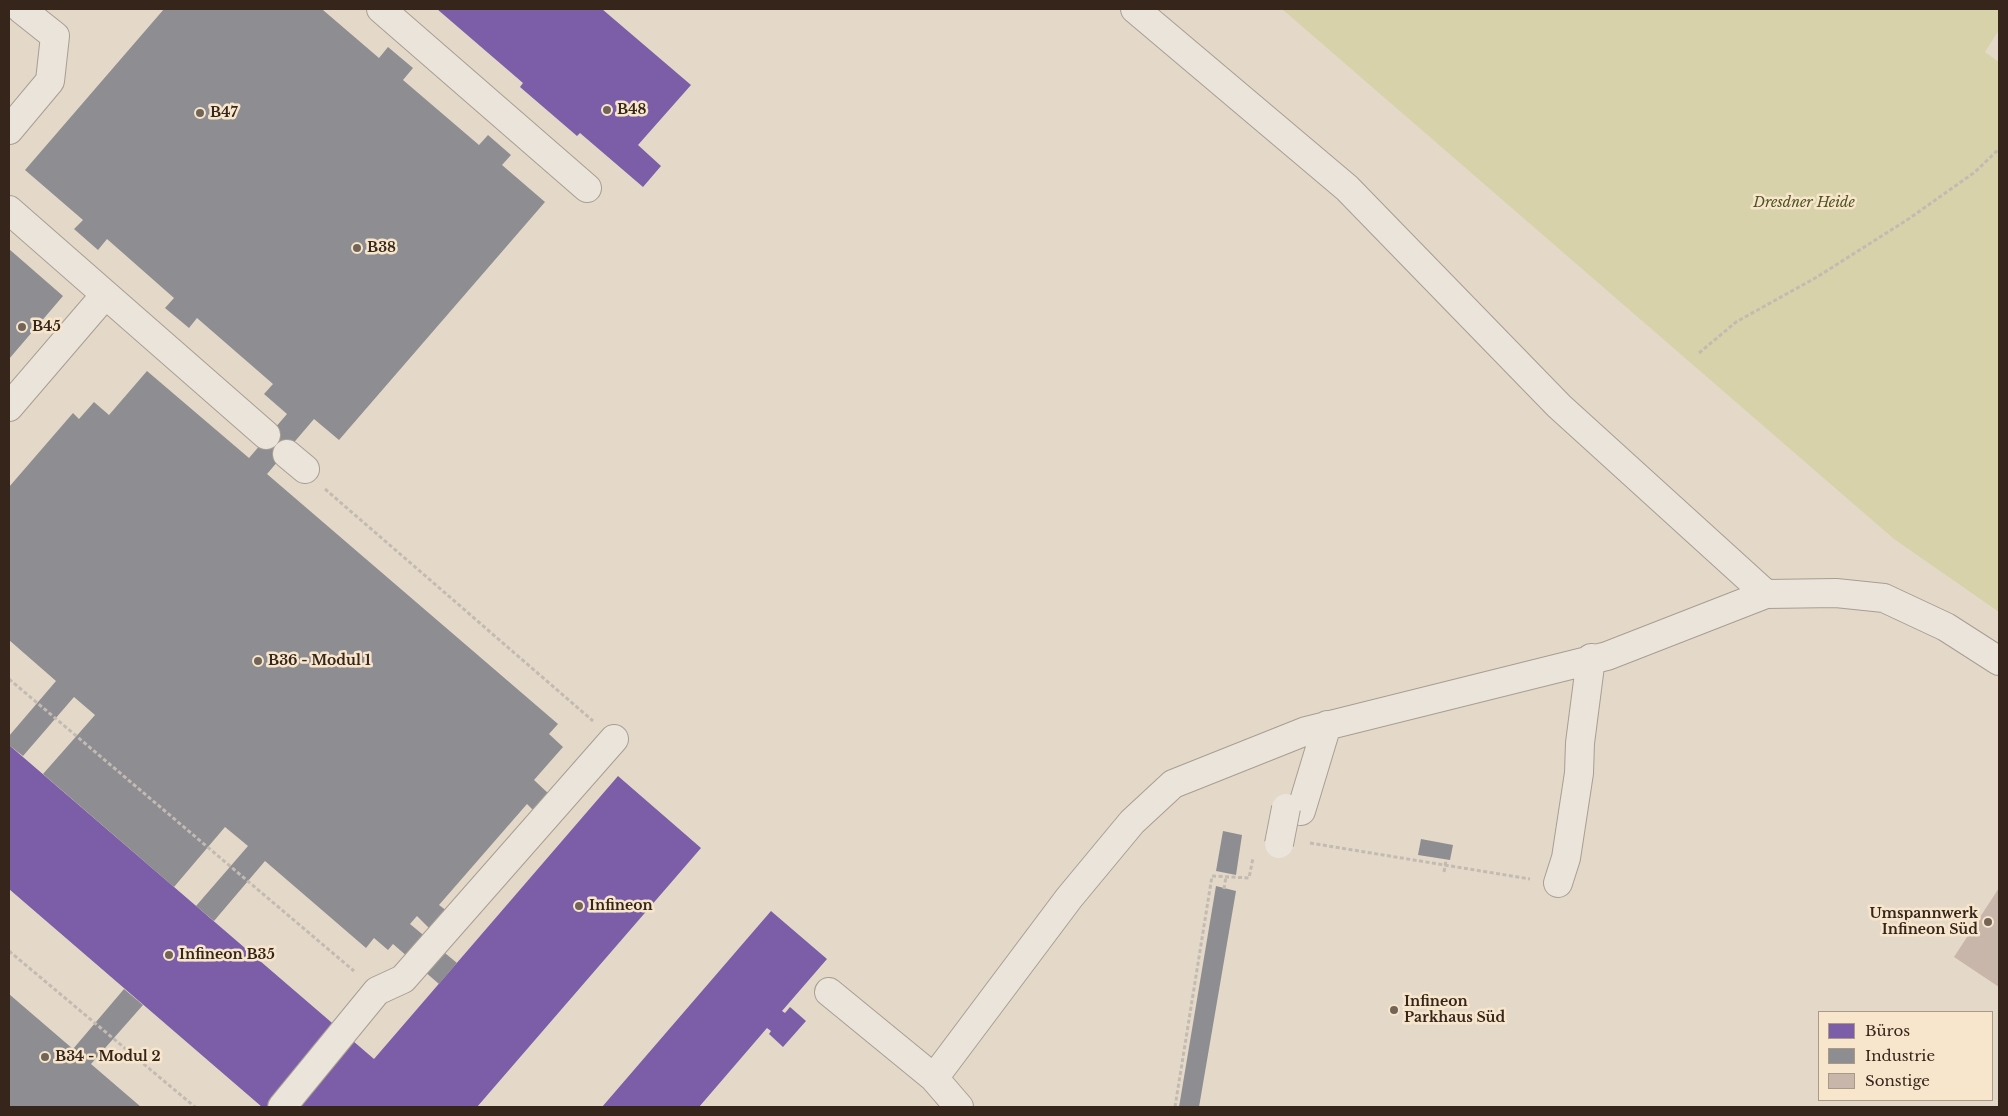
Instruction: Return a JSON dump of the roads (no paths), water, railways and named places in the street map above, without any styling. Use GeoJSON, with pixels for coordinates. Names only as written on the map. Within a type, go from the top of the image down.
{"type":"FeatureCollection","features":[{"type":"Feature","properties":{"kind":"lane"},"geometry":{"type":"LineString","coordinates":[[9,130],[50,81],[54,36],[21,9]]}},
{"type":"Feature","properties":{"kind":"lane"},"geometry":{"type":"LineString","coordinates":[[381,9],[588,188]]}},
{"type":"Feature","properties":{"kind":"lane"},"geometry":{"type":"LineString","coordinates":[[1135,9],[1347,188],[1559,406],[1766,594]]}},
{"type":"Feature","properties":{"kind":"lane"},"geometry":{"type":"LineString","coordinates":[[9,210],[266,435]]}},
{"type":"Feature","properties":{"kind":"lane"},"geometry":{"type":"LineString","coordinates":[[9,407],[105,294]]}},
{"type":"Feature","properties":{"kind":"lane"},"geometry":{"type":"LineString","coordinates":[[934,1078],[1069,898],[1132,822],[1173,784],[1316,728],[1592,658],[1607,656],[1766,594],[1836,594],[1884,598],[1946,627],[1999,661]]}},
{"type":"Feature","properties":{"kind":"lane"},"geometry":{"type":"LineString","coordinates":[[1558,887],[1563,813],[1570,770],[1580,743],[1592,658]]}},
{"type":"Feature","properties":{"kind":"lane"},"geometry":{"type":"LineString","coordinates":[[1284,846],[1316,728]]}},
{"type":"Feature","properties":{"kind":"lane"},"geometry":{"type":"LineString","coordinates":[[282,1107],[377,991],[403,979],[614,739]]}},
{"type":"Feature","properties":{"kind":"lane"},"geometry":{"type":"LineString","coordinates":[[829,992],[934,1078],[959,1107]]}},
{"type":"Feature","properties":{"kind":"place","name":"B48"},"geometry":{"type":"Point","coordinates":[607,110]}},
{"type":"Feature","properties":{"kind":"place","name":"B47"},"geometry":{"type":"Point","coordinates":[200,113]}},
{"type":"Feature","properties":{"kind":"place","name":"B38"},"geometry":{"type":"Point","coordinates":[357,248]}},
{"type":"Feature","properties":{"kind":"place","name":"B45"},"geometry":{"type":"Point","coordinates":[22,327]}},
{"type":"Feature","properties":{"kind":"place","name":"B36 - Modul 1"},"geometry":{"type":"Point","coordinates":[258,661]}},
{"type":"Feature","properties":{"kind":"place","name":"Infineon"},"geometry":{"type":"Point","coordinates":[579,906]}},
{"type":"Feature","properties":{"kind":"place","name":"Umspannwerk Infineon Süd"},"geometry":{"type":"Point","coordinates":[1988,922]}},
{"type":"Feature","properties":{"kind":"place","name":"Infineon B35"},"geometry":{"type":"Point","coordinates":[169,955]}},
{"type":"Feature","properties":{"kind":"place","name":"Infineon Parkhaus Süd"},"geometry":{"type":"Point","coordinates":[1394,1010]}},
{"type":"Feature","properties":{"kind":"place","name":"B34 - Modul 2"},"geometry":{"type":"Point","coordinates":[45,1057]}},
{"type":"Feature","properties":{"kind":"park label","name":"Dresdner Heide"},"geometry":{"type":"Point","coordinates":[1804,203]}}]}
